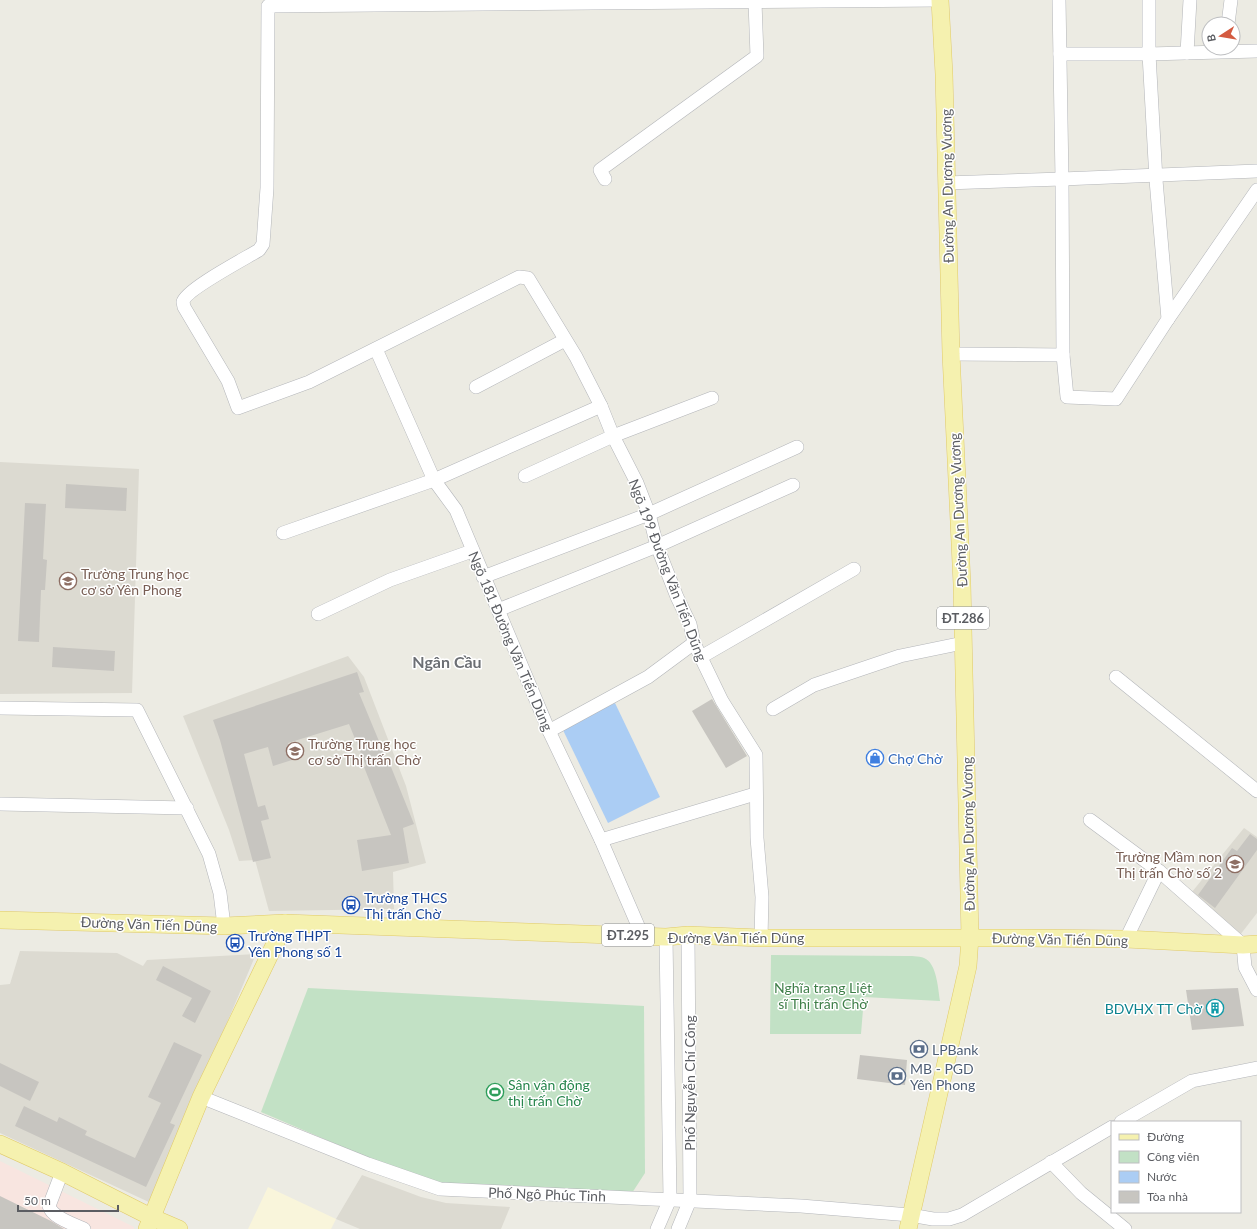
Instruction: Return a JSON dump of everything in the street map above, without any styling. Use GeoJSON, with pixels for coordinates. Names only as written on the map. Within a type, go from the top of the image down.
{"type":"FeatureCollection","features":[{"type":"Feature","properties":{"kind":"main road","name":"Đường An Dương Vương"},"geometry":{"type":"LineString","coordinates":[[909,1222],[968,966],[970,937],[962,584],[951,354],[944,74],[939,0]]}},
{"type":"Feature","properties":{"kind":"main road","name":"Đường Văn Tiến Dũng"},"geometry":{"type":"LineString","coordinates":[[0,920],[224,926],[285,923],[666,937],[688,935],[761,938],[970,937],[1126,939],[1250,945]]}},
{"type":"Feature","properties":{"kind":"main road"},"geometry":{"type":"LineString","coordinates":[[149,1223],[200,1097],[285,923]]}},
{"type":"Feature","properties":{"kind":"main road"},"geometry":{"type":"LineString","coordinates":[[0,1144],[62,1172],[149,1223],[179,1229]]}},
{"type":"Feature","properties":{"kind":"street"},"geometry":{"type":"LineString","coordinates":[[376,349],[309,382],[238,408],[228,381],[183,304],[183,299],[187,294],[259,250],[264,244],[267,188],[268,6],[939,0]]}},
{"type":"Feature","properties":{"kind":"street"},"geometry":{"type":"LineString","coordinates":[[1059,0],[1063,355],[1067,397],[1116,399],[1168,319],[1257,190]]}},
{"type":"Feature","properties":{"kind":"street"},"geometry":{"type":"LineString","coordinates":[[1149,0],[1149,54],[1156,175],[1168,319]]}},
{"type":"Feature","properties":{"kind":"street"},"geometry":{"type":"LineString","coordinates":[[1187,53],[1190,0]]}},
{"type":"Feature","properties":{"kind":"street"},"geometry":{"type":"LineString","coordinates":[[1229,16],[1230,0]]}},
{"type":"Feature","properties":{"kind":"street"},"geometry":{"type":"LineString","coordinates":[[605,178],[600,170],[757,56],[755,2]]}},
{"type":"Feature","properties":{"kind":"street"},"geometry":{"type":"LineString","coordinates":[[1241,51],[1257,52]]}},
{"type":"Feature","properties":{"kind":"street"},"geometry":{"type":"LineString","coordinates":[[1060,54],[1149,54],[1201,52]]}},
{"type":"Feature","properties":{"kind":"street"},"geometry":{"type":"LineString","coordinates":[[946,183],[1257,171]]}},
{"type":"Feature","properties":{"kind":"street","name":"Ngõ 199 Đường Văn Tiến Dũng"},"geometry":{"type":"LineString","coordinates":[[376,349],[519,277],[528,278],[565,340],[601,406],[637,483],[649,514],[657,546],[677,597],[690,624],[694,643],[722,701],[756,755],[757,838],[762,897],[761,938]]}},
{"type":"Feature","properties":{"kind":"street"},"geometry":{"type":"LineString","coordinates":[[476,387],[565,340]]}},
{"type":"Feature","properties":{"kind":"street","name":"Ngõ 181 Đường Văn Tiến Dũng"},"geometry":{"type":"LineString","coordinates":[[376,349],[434,480],[456,510],[549,731],[602,840],[642,936]]}},
{"type":"Feature","properties":{"kind":"street"},"geometry":{"type":"LineString","coordinates":[[951,354],[1063,355]]}},
{"type":"Feature","properties":{"kind":"street"},"geometry":{"type":"LineString","coordinates":[[525,476],[614,436],[712,398]]}},
{"type":"Feature","properties":{"kind":"street"},"geometry":{"type":"LineString","coordinates":[[283,533],[434,480],[601,406]]}},
{"type":"Feature","properties":{"kind":"street"},"geometry":{"type":"LineString","coordinates":[[483,577],[649,514],[797,447]]}},
{"type":"Feature","properties":{"kind":"street"},"geometry":{"type":"LineString","coordinates":[[498,610],[657,546],[793,485]]}},
{"type":"Feature","properties":{"kind":"street"},"geometry":{"type":"LineString","coordinates":[[318,614],[390,580],[472,551]]}},
{"type":"Feature","properties":{"kind":"street"},"geometry":{"type":"LineString","coordinates":[[701,658],[854,569]]}},
{"type":"Feature","properties":{"kind":"street"},"geometry":{"type":"LineString","coordinates":[[549,731],[648,677],[694,643]]}},
{"type":"Feature","properties":{"kind":"street"},"geometry":{"type":"LineString","coordinates":[[773,709],[814,685],[900,656],[963,643]]}},
{"type":"Feature","properties":{"kind":"street"},"geometry":{"type":"LineString","coordinates":[[1116,677],[1257,791]]}},
{"type":"Feature","properties":{"kind":"street"},"geometry":{"type":"LineString","coordinates":[[0,708],[137,710],[210,854],[220,892],[224,926]]}},
{"type":"Feature","properties":{"kind":"street"},"geometry":{"type":"LineString","coordinates":[[602,840],[756,794]]}},
{"type":"Feature","properties":{"kind":"street"},"geometry":{"type":"LineString","coordinates":[[0,804],[187,808]]}},
{"type":"Feature","properties":{"kind":"street"},"geometry":{"type":"LineString","coordinates":[[1090,820],[1159,871],[1250,945],[1245,967],[1257,990]]}},
{"type":"Feature","properties":{"kind":"street"},"geometry":{"type":"LineString","coordinates":[[1126,939],[1159,871]]}},
{"type":"Feature","properties":{"kind":"street","name":"Phố Nguyễn Chí Công"},"geometry":{"type":"LineString","coordinates":[[678,1229],[690,1200],[688,935]]}},
{"type":"Feature","properties":{"kind":"street","name":"Phố Nguyễn Chí Công"},"geometry":{"type":"LineString","coordinates":[[657,1229],[670,1199],[666,937]]}},
{"type":"Feature","properties":{"kind":"street"},"geometry":{"type":"LineString","coordinates":[[1123,1121],[1192,1081],[1257,1068]]}},
{"type":"Feature","properties":{"kind":"street","name":"Phố Ngô Phúc Tinh"},"geometry":{"type":"LineString","coordinates":[[200,1097],[368,1164],[440,1189],[801,1206],[909,1222],[949,1219],[962,1215],[1111,1128]]}},
{"type":"Feature","properties":{"kind":"street"},"geometry":{"type":"LineString","coordinates":[[1051,1162],[1081,1193],[1125,1229]]}},
{"type":"Feature","properties":{"kind":"street"},"geometry":{"type":"LineString","coordinates":[[62,1172],[49,1206],[50,1210],[56,1216],[84,1229]]}},
{"type":"Feature","properties":{"kind":"shaded area","name":"Trường Trung học cơ sở Yên Phong"},"geometry":{"type":"Polygon","coordinates":[[[0,462],[139,469],[132,693],[0,694],[0,462]]]}},
{"type":"Feature","properties":{"kind":"shaded area","name":"Trường Trung học cơ sở Thị trấn Chờ"},"geometry":{"type":"Polygon","coordinates":[[[348,656],[364,677],[406,786],[426,863],[393,872],[394,909],[269,911],[255,860],[239,861],[229,830],[183,716],[348,656]]]}},
{"type":"Feature","properties":{"kind":"shaded area","name":"Trường Mầm non Thị trấn Chờ số 2"},"geometry":{"type":"Polygon","coordinates":[[[1244,828],[1257,837],[1257,913],[1240,935],[1192,892],[1244,828]]]}},
{"type":"Feature","properties":{"kind":"shaded area"},"geometry":{"type":"Polygon","coordinates":[[[20,951],[117,953],[143,966],[147,960],[256,954],[151,1203],[0,1133],[0,985],[10,984],[20,951]]]}},
{"type":"Feature","properties":{"kind":"shaded area"},"geometry":{"type":"Polygon","coordinates":[[[0,1161],[134,1227],[134,1229],[0,1229],[0,1161]]]}},
{"type":"Feature","properties":{"kind":"shaded area"},"geometry":{"type":"Polygon","coordinates":[[[362,1175],[421,1197],[446,1203],[510,1207],[501,1229],[360,1229],[336,1219],[362,1175]]]}},
{"type":"Feature","properties":{"kind":"shaded area"},"geometry":{"type":"Polygon","coordinates":[[[268,1187],[336,1219],[331,1229],[248,1229],[268,1187]]]}},
{"type":"Feature","properties":{"kind":"green space","name":"Nghĩa trang Liệt sĩ Thị trấn Chờ"},"geometry":{"type":"Polygon","coordinates":[[[771,955],[922,957],[932,965],[940,1001],[864,997],[861,1034],[770,1034],[771,955]]]}},
{"type":"Feature","properties":{"kind":"green space"},"geometry":{"type":"Polygon","coordinates":[[[308,988],[644,1006],[645,1173],[632,1193],[438,1183],[385,1165],[261,1112],[308,988]]]}},
{"type":"Feature","properties":{"kind":"water"},"geometry":{"type":"Polygon","coordinates":[[[615,703],[660,797],[608,823],[562,728],[615,703]]]}},
{"type":"Feature","properties":{"kind":"building"},"geometry":{"type":"Polygon","coordinates":[[[66,484],[127,488],[126,511],[65,508],[66,484]]]}},
{"type":"Feature","properties":{"kind":"building"},"geometry":{"type":"Polygon","coordinates":[[[25,503],[46,504],[43,559],[47,560],[45,590],[41,590],[39,642],[18,641],[25,503]]]}},
{"type":"Feature","properties":{"kind":"building"},"geometry":{"type":"Polygon","coordinates":[[[53,647],[115,651],[114,671],[52,667],[53,647]]]}},
{"type":"Feature","properties":{"kind":"building"},"geometry":{"type":"Polygon","coordinates":[[[357,672],[364,692],[359,693],[414,824],[403,828],[409,863],[362,871],[357,840],[391,835],[349,724],[288,743],[292,760],[273,766],[268,747],[244,754],[258,807],[265,805],[269,819],[261,821],[271,858],[253,862],[220,740],[213,720],[357,672]]]}},
{"type":"Feature","properties":{"kind":"building"},"geometry":{"type":"Polygon","coordinates":[[[712,699],[747,756],[726,768],[692,711],[712,699]]]}},
{"type":"Feature","properties":{"kind":"building"},"geometry":{"type":"Polygon","coordinates":[[[1250,834],[1257,839],[1257,850],[1215,908],[1198,895],[1232,848],[1237,851],[1250,834]]]}},
{"type":"Feature","properties":{"kind":"building"},"geometry":{"type":"Polygon","coordinates":[[[163,966],[211,991],[195,1023],[182,1016],[192,998],[156,980],[163,966]]]}},
{"type":"Feature","properties":{"kind":"building","name":"BDVHX TT Chờ"},"geometry":{"type":"Polygon","coordinates":[[[1238,988],[1244,1026],[1192,1030],[1186,990],[1238,988]]]}},
{"type":"Feature","properties":{"kind":"building"},"geometry":{"type":"Polygon","coordinates":[[[174,1042],[202,1055],[170,1123],[175,1125],[146,1187],[15,1126],[24,1106],[57,1122],[59,1117],[87,1131],[85,1135],[135,1158],[161,1103],[148,1097],[174,1042]]]}},
{"type":"Feature","properties":{"kind":"building"},"geometry":{"type":"Polygon","coordinates":[[[860,1055],[907,1060],[905,1085],[857,1079],[860,1055]]]}},
{"type":"Feature","properties":{"kind":"building"},"geometry":{"type":"Polygon","coordinates":[[[0,1063],[39,1082],[30,1101],[0,1086],[0,1063]]]}},
{"type":"Feature","properties":{"kind":"building"},"geometry":{"type":"Polygon","coordinates":[[[0,1196],[51,1221],[64,1229],[0,1229],[0,1196]]]}},
{"type":"Feature","properties":{"kind":"place","name":"Trường Trung học cơ sở Yên Phong"},"geometry":{"type":"Point","coordinates":[68,581]}},
{"type":"Feature","properties":{"kind":"place","name":"Trường Trung học cơ sở Thị trấn Chờ"},"geometry":{"type":"Point","coordinates":[295,751]}},
{"type":"Feature","properties":{"kind":"place","name":"Chợ Chờ"},"geometry":{"type":"Point","coordinates":[875,758]}},
{"type":"Feature","properties":{"kind":"place","name":"Trường Mầm non Thị trấn Chờ số 2"},"geometry":{"type":"Point","coordinates":[1235,864]}},
{"type":"Feature","properties":{"kind":"place","name":"Trường THCS Thị trấn Chờ"},"geometry":{"type":"Point","coordinates":[351,905]}},
{"type":"Feature","properties":{"kind":"place","name":"Trường THPT Yên Phong số 1"},"geometry":{"type":"Point","coordinates":[235,943]}},
{"type":"Feature","properties":{"kind":"place","name":"BDVHX TT Chờ"},"geometry":{"type":"Point","coordinates":[1215,1008]}},
{"type":"Feature","properties":{"kind":"place","name":"LPBank"},"geometry":{"type":"Point","coordinates":[919,1049]}},
{"type":"Feature","properties":{"kind":"place","name":"MB - PGD Yên Phong"},"geometry":{"type":"Point","coordinates":[897,1076]}},
{"type":"Feature","properties":{"kind":"place","name":"Sân vận động thị trấn Chờ"},"geometry":{"type":"Point","coordinates":[495,1092]}},
{"type":"Feature","properties":{"kind":"district","name":"Ngân Cầu"},"geometry":{"type":"Point","coordinates":[447,661]}}]}
